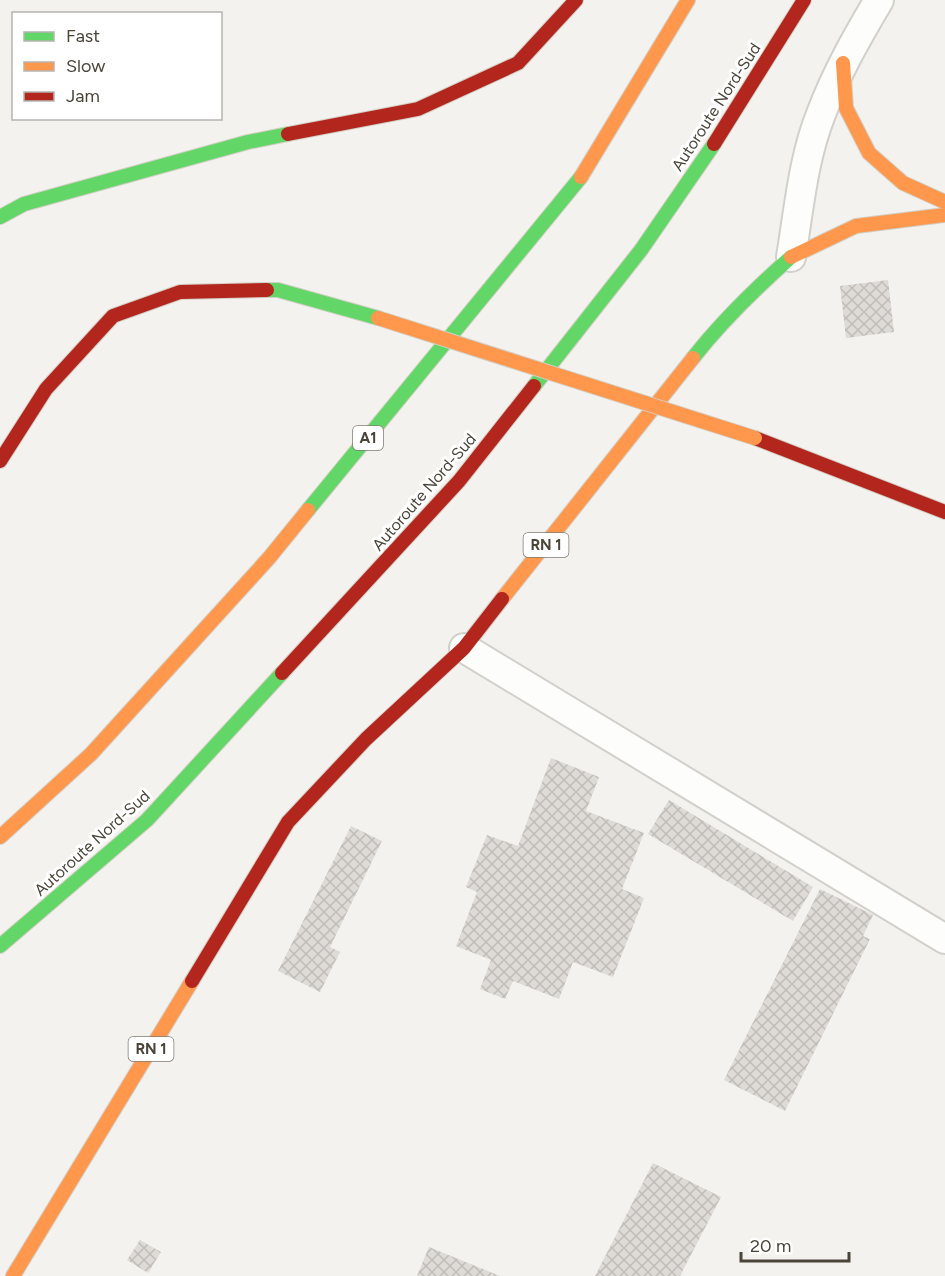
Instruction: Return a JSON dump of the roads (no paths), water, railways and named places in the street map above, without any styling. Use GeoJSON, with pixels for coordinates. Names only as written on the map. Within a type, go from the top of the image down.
{"type":"FeatureCollection","features":[{"type":"Feature","properties":{"kind":"main road"},"geometry":{"type":"LineString","coordinates":[[0,217],[24,204],[248,142],[418,109],[518,63],[576,0]]}},
{"type":"Feature","properties":{"kind":"main road","name":"A1"},"geometry":{"type":"LineString","coordinates":[[0,837],[91,754],[269,558],[576,185],[688,0]]}},
{"type":"Feature","properties":{"kind":"main road","name":"Autoroute Nord-Sud"},"geometry":{"type":"LineString","coordinates":[[0,946],[147,820],[459,481],[641,250],[704,160],[804,0]]}},
{"type":"Feature","properties":{"kind":"main road"},"geometry":{"type":"LineString","coordinates":[[843,63],[846,108],[869,153],[903,183],[945,202]]}},
{"type":"Feature","properties":{"kind":"main road","name":"RN 1"},"geometry":{"type":"LineString","coordinates":[[13,1276],[288,822],[366,739],[464,648],[711,335],[760,284],[791,257],[856,226],[945,215]]}},
{"type":"Feature","properties":{"kind":"main road"},"geometry":{"type":"LineString","coordinates":[[0,461],[46,389],[112,316],[180,292],[278,290],[378,318],[755,438],[945,513]]}},
{"type":"Feature","properties":{"kind":"street"},"geometry":{"type":"LineString","coordinates":[[791,257],[808,156],[820,115],[843,63],[879,0]]}},
{"type":"Feature","properties":{"kind":"street"},"geometry":{"type":"LineString","coordinates":[[464,648],[945,939]]}}]}
